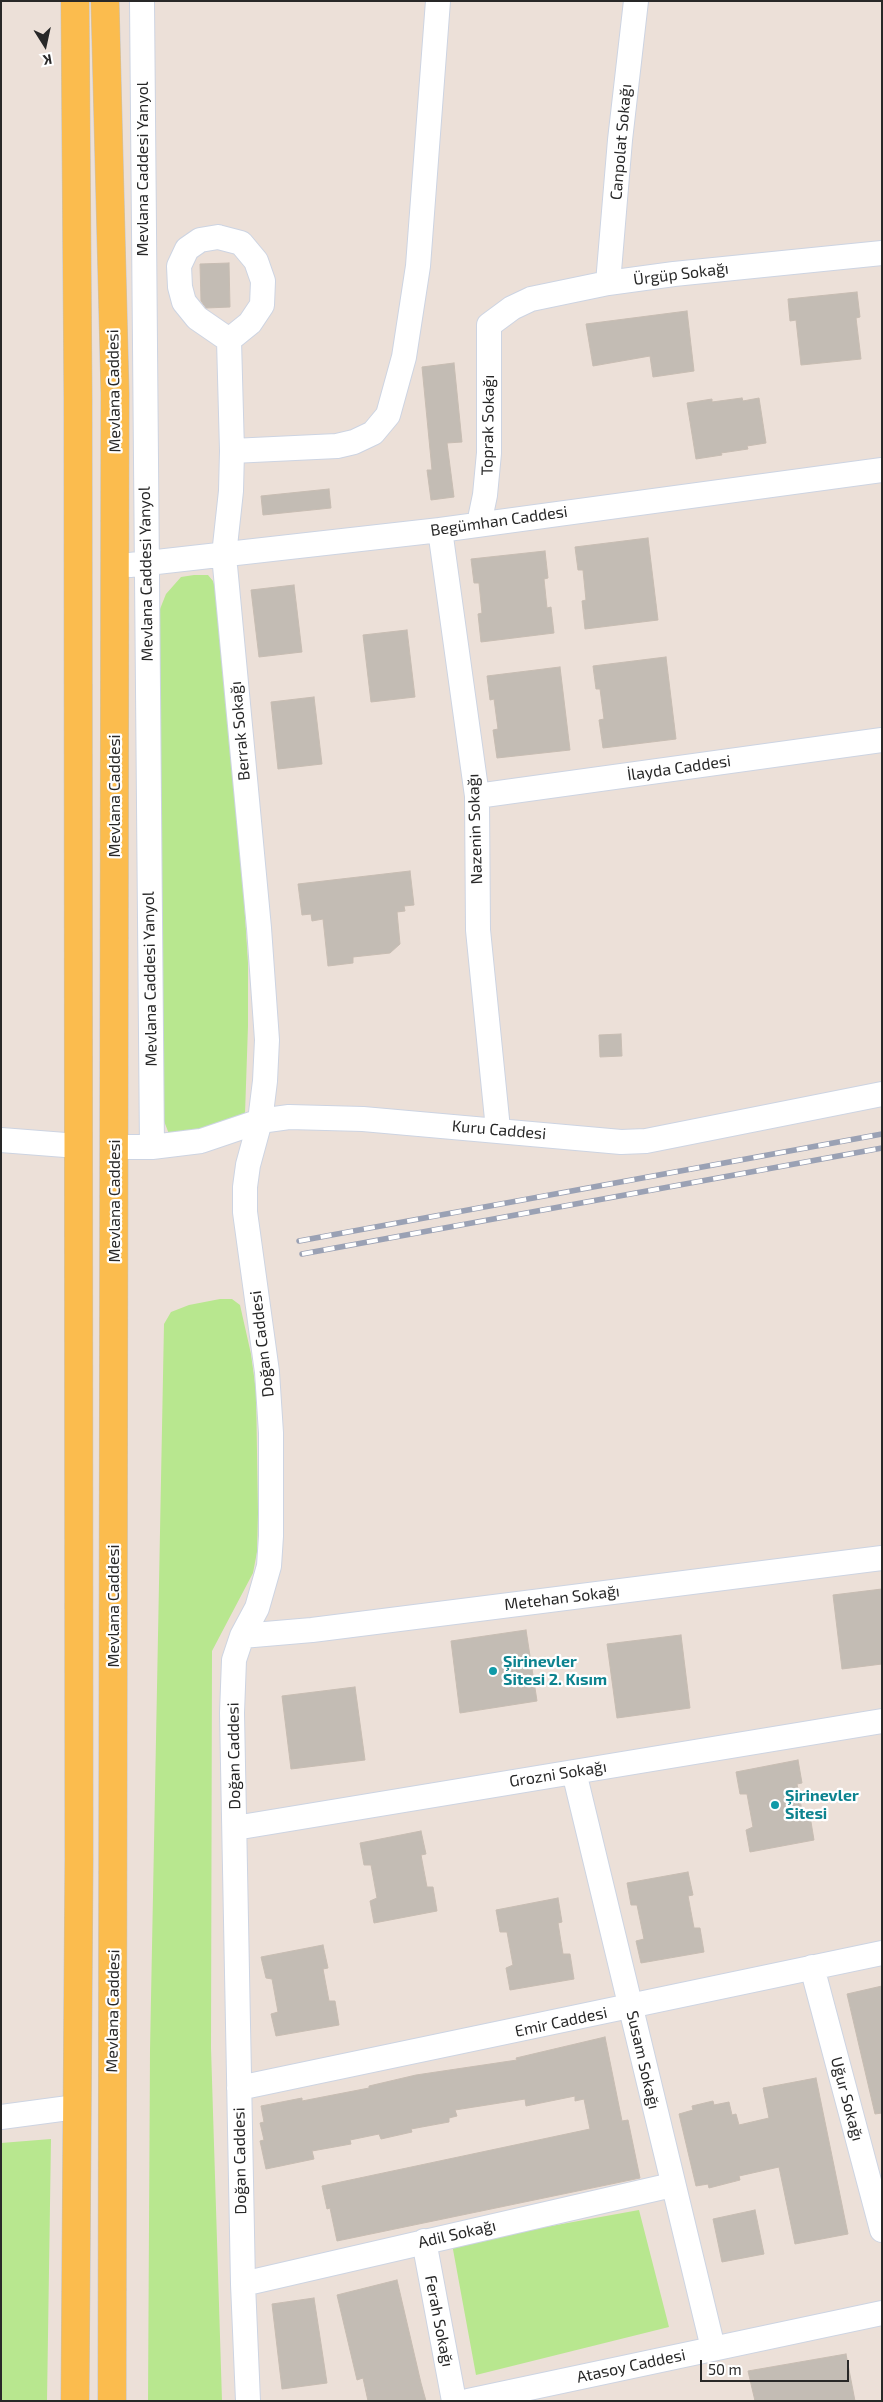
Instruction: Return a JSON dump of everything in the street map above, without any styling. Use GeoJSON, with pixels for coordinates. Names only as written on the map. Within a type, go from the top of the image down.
{"type":"FeatureCollection","features":[{"type":"Feature","properties":{"kind":"main road"},"geometry":{"type":"LineString","coordinates":[[75,1],[77,71],[79,1858],[75,2401]]}},
{"type":"Feature","properties":{"kind":"main road","name":"Mevlana Caddesi"},"geometry":{"type":"LineString","coordinates":[[105,1],[115,393],[112,2401]]}},
{"type":"Feature","properties":{"kind":"street","name":"Mevlana Caddesi Yanyol"},"geometry":{"type":"LineString","coordinates":[[142,1],[152,1147]]}},
{"type":"Feature","properties":{"kind":"street"},"geometry":{"type":"LineString","coordinates":[[232,450],[337,446],[354,442],[373,434],[388,415],[404,357],[418,266],[438,1]]}},
{"type":"Feature","properties":{"kind":"street","name":"Canpolat Sokağı"},"geometry":{"type":"LineString","coordinates":[[608,283],[620,140],[636,1]]}},
{"type":"Feature","properties":{"kind":"street","name":"Ürgüp Sokağı"},"geometry":{"type":"LineString","coordinates":[[489,325],[512,308],[531,299],[608,283],[674,274],[882,253]]}},
{"type":"Feature","properties":{"kind":"street","name":"Toprak Sokağı"},"geometry":{"type":"LineString","coordinates":[[479,524],[485,495],[489,453],[489,325]]}},
{"type":"Feature","properties":{"kind":"street","name":"Berrak Sokağı"},"geometry":{"type":"LineString","coordinates":[[230,340],[231,491],[224,555],[264,999],[266,1049],[260,1121]]}},
{"type":"Feature","properties":{"kind":"street","name":"Begümhan Caddesi"},"geometry":{"type":"LineString","coordinates":[[115,567],[440,530],[882,470]]}},
{"type":"Feature","properties":{"kind":"street","name":"Nazenin Sokağı"},"geometry":{"type":"LineString","coordinates":[[440,530],[477,796],[478,930],[498,1130]]}},
{"type":"Feature","properties":{"kind":"street","name":"İlayda Caddesi"},"geometry":{"type":"LineString","coordinates":[[477,796],[882,740]]}},
{"type":"Feature","properties":{"kind":"street","name":"Kuru Caddesi"},"geometry":{"type":"LineString","coordinates":[[115,1147],[152,1147],[201,1141],[260,1121],[288,1117],[314,1117],[498,1130],[621,1142],[646,1141],[882,1094]]}},
{"type":"Feature","properties":{"kind":"street","name":"Doğan Caddesi"},"geometry":{"type":"LineString","coordinates":[[248,2401],[243,2284],[239,2088],[234,1660],[242,1636],[257,1608],[265,1587],[271,1536],[271,1433],[267,1381],[245,1212],[245,1187],[248,1165],[260,1121]]}},
{"type":"Feature","properties":{"kind":"street"},"geometry":{"type":"LineString","coordinates":[[1,1140],[78,1146]]}},
{"type":"Feature","properties":{"kind":"street","name":"Metehan Sokağı"},"geometry":{"type":"LineString","coordinates":[[242,1636],[312,1630],[882,1558]]}},
{"type":"Feature","properties":{"kind":"street","name":"Grozni Sokağı"},"geometry":{"type":"LineString","coordinates":[[235,1828],[882,1721]]}},
{"type":"Feature","properties":{"kind":"street","name":"Susam Sokağı"},"geometry":{"type":"LineString","coordinates":[[574,1772],[672,2185],[713,2348]]}},
{"type":"Feature","properties":{"kind":"street","name":"Emir Caddesi"},"geometry":{"type":"LineString","coordinates":[[239,2088],[882,1953]]}},
{"type":"Feature","properties":{"kind":"street","name":"Uğur Sokağı"},"geometry":{"type":"LineString","coordinates":[[812,1967],[882,2230]]}},
{"type":"Feature","properties":{"kind":"street"},"geometry":{"type":"LineString","coordinates":[[1,2117],[76,2107]]}},
{"type":"Feature","properties":{"kind":"street","name":"Adil Sokağı"},"geometry":{"type":"LineString","coordinates":[[243,2284],[672,2185]]}},
{"type":"Feature","properties":{"kind":"street","name":"Ferah Sokağı"},"geometry":{"type":"LineString","coordinates":[[424,2242],[454,2401]]}},
{"type":"Feature","properties":{"kind":"street","name":"Atasoy Caddesi"},"geometry":{"type":"LineString","coordinates":[[468,2401],[882,2313]]}},
{"type":"Feature","properties":{"kind":"green space"},"geometry":{"type":"Polygon","coordinates":[[[208,575],[213,581],[217,593],[235,757],[248,963],[245,1114],[199,1129],[169,1134],[164,1121],[154,676],[156,635],[160,609],[166,594],[181,577],[208,575]]]}},
{"type":"Feature","properties":{"kind":"green space"},"geometry":{"type":"Polygon","coordinates":[[[220,1299],[232,1299],[240,1305],[251,1354],[256,1391],[258,1513],[257,1552],[253,1573],[212,1651],[211,2048],[222,2401],[148,2401],[150,2050],[164,1324],[171,1312],[189,1305],[220,1299]]]}},
{"type":"Feature","properties":{"kind":"green space"},"geometry":{"type":"Polygon","coordinates":[[[51,2139],[47,2401],[1,2401],[1,2143],[51,2139]]]}},
{"type":"Feature","properties":{"kind":"green space"},"geometry":{"type":"Polygon","coordinates":[[[639,2210],[669,2327],[476,2375],[452,2244],[639,2210]]]}},
{"type":"Feature","properties":{"kind":"building"},"geometry":{"type":"Polygon","coordinates":[[[229,263],[230,307],[206,308],[201,301],[200,264],[229,263]]]}},
{"type":"Feature","properties":{"kind":"building"},"geometry":{"type":"Polygon","coordinates":[[[857,292],[860,317],[856,318],[861,359],[801,365],[796,320],[790,321],[788,299],[857,292]]]}},
{"type":"Feature","properties":{"kind":"building"},"geometry":{"type":"Polygon","coordinates":[[[687,311],[694,371],[653,377],[650,356],[593,366],[586,324],[687,311]]]}},
{"type":"Feature","properties":{"kind":"building"},"geometry":{"type":"Polygon","coordinates":[[[454,363],[462,442],[447,443],[454,497],[431,500],[427,470],[432,470],[422,367],[454,363]]]}},
{"type":"Feature","properties":{"kind":"building"},"geometry":{"type":"Polygon","coordinates":[[[742,398],[743,401],[759,398],[766,443],[747,446],[748,449],[721,453],[722,455],[696,459],[687,403],[712,399],[712,402],[742,398]]]}},
{"type":"Feature","properties":{"kind":"building"},"geometry":{"type":"Polygon","coordinates":[[[329,489],[331,508],[263,515],[261,496],[329,489]]]}},
{"type":"Feature","properties":{"kind":"building"},"geometry":{"type":"Polygon","coordinates":[[[648,538],[658,620],[585,629],[582,601],[586,600],[583,570],[578,570],[575,547],[648,538]]]}},
{"type":"Feature","properties":{"kind":"building"},"geometry":{"type":"Polygon","coordinates":[[[545,551],[548,578],[544,579],[547,608],[551,607],[554,633],[481,642],[478,614],[482,613],[479,583],[474,583],[471,559],[545,551]]]}},
{"type":"Feature","properties":{"kind":"building"},"geometry":{"type":"Polygon","coordinates":[[[294,585],[302,652],[259,657],[251,590],[294,585]]]}},
{"type":"Feature","properties":{"kind":"building"},"geometry":{"type":"Polygon","coordinates":[[[407,630],[415,697],[371,702],[363,635],[407,630]]]}},
{"type":"Feature","properties":{"kind":"building"},"geometry":{"type":"Polygon","coordinates":[[[666,657],[676,739],[603,748],[599,720],[604,719],[600,689],[596,689],[593,666],[666,657]]]}},
{"type":"Feature","properties":{"kind":"building"},"geometry":{"type":"Polygon","coordinates":[[[560,667],[570,750],[497,758],[493,730],[498,729],[494,699],[490,700],[487,676],[560,667]]]}},
{"type":"Feature","properties":{"kind":"building"},"geometry":{"type":"Polygon","coordinates":[[[314,697],[322,764],[278,769],[271,702],[314,697]]]}},
{"type":"Feature","properties":{"kind":"building"},"geometry":{"type":"Polygon","coordinates":[[[410,871],[414,905],[404,906],[405,911],[397,912],[400,944],[390,953],[353,957],[353,963],[328,966],[323,919],[312,921],[311,914],[302,915],[298,884],[410,871]]]}},
{"type":"Feature","properties":{"kind":"building"},"geometry":{"type":"Polygon","coordinates":[[[621,1034],[622,1056],[600,1057],[599,1035],[621,1034]]]}},
{"type":"Feature","properties":{"kind":"building"},"geometry":{"type":"Polygon","coordinates":[[[882,1589],[882,1664],[842,1669],[833,1595],[882,1589]]]}},
{"type":"Feature","properties":{"kind":"building","name":"Şirinevler Sitesi 2. Kısım"},"geometry":{"type":"Polygon","coordinates":[[[526,1630],[537,1701],[460,1713],[451,1641],[526,1630]]]}},
{"type":"Feature","properties":{"kind":"building"},"geometry":{"type":"Polygon","coordinates":[[[681,1635],[690,1708],[617,1718],[607,1644],[681,1635]]]}},
{"type":"Feature","properties":{"kind":"building"},"geometry":{"type":"Polygon","coordinates":[[[355,1687],[365,1760],[291,1769],[282,1696],[355,1687]]]}},
{"type":"Feature","properties":{"kind":"building","name":"Şirinevler Sitesi"},"geometry":{"type":"Polygon","coordinates":[[[798,1760],[802,1783],[797,1784],[803,1816],[810,1816],[814,1840],[750,1852],[746,1830],[753,1827],[747,1794],[740,1794],[736,1772],[798,1760]]]}},
{"type":"Feature","properties":{"kind":"building"},"geometry":{"type":"Polygon","coordinates":[[[421,1831],[426,1854],[421,1855],[427,1887],[433,1887],[437,1911],[374,1923],[370,1901],[377,1898],[371,1865],[364,1865],[360,1843],[421,1831]]]}},
{"type":"Feature","properties":{"kind":"building"},"geometry":{"type":"Polygon","coordinates":[[[688,1872],[693,1895],[688,1896],[694,1928],[700,1928],[704,1952],[641,1963],[636,1941],[644,1939],[637,1905],[631,1905],[627,1883],[688,1872]]]}},
{"type":"Feature","properties":{"kind":"building"},"geometry":{"type":"Polygon","coordinates":[[[558,1898],[562,1922],[558,1923],[563,1954],[570,1954],[574,1979],[510,1990],[506,1968],[513,1965],[507,1932],[500,1932],[496,1910],[558,1898]]]}},
{"type":"Feature","properties":{"kind":"building"},"geometry":{"type":"Polygon","coordinates":[[[323,1945],[328,1968],[323,1969],[329,2001],[335,2001],[339,2025],[276,2036],[271,2014],[278,2012],[272,1979],[266,1978],[261,1957],[323,1945]]]}},
{"type":"Feature","properties":{"kind":"building"},"geometry":{"type":"Polygon","coordinates":[[[882,1986],[882,2113],[875,2114],[847,1994],[882,1986]]]}},
{"type":"Feature","properties":{"kind":"building"},"geometry":{"type":"Polygon","coordinates":[[[605,2037],[622,2121],[628,2120],[640,2178],[337,2241],[330,2208],[327,2209],[322,2186],[590,2129],[584,2099],[575,2101],[575,2096],[526,2106],[525,2099],[455,2110],[457,2116],[449,2118],[449,2122],[411,2129],[412,2132],[381,2139],[379,2134],[350,2140],[351,2144],[312,2151],[314,2159],[266,2169],[260,2141],[264,2140],[260,2123],[264,2122],[261,2106],[302,2098],[302,2101],[369,2088],[369,2086],[416,2075],[517,2060],[516,2058],[605,2037]]]}},
{"type":"Feature","properties":{"kind":"building"},"geometry":{"type":"Polygon","coordinates":[[[816,2078],[848,2234],[795,2244],[779,2167],[739,2176],[740,2180],[709,2188],[708,2184],[696,2186],[679,2114],[693,2110],[692,2106],[713,2101],[714,2105],[729,2102],[732,2115],[736,2114],[739,2125],[769,2118],[763,2088],[816,2078]]]}},
{"type":"Feature","properties":{"kind":"building"},"geometry":{"type":"Polygon","coordinates":[[[755,2210],[764,2254],[722,2262],[713,2219],[755,2210]]]}},
{"type":"Feature","properties":{"kind":"building"},"geometry":{"type":"Polygon","coordinates":[[[397,2280],[426,2401],[368,2401],[363,2378],[357,2380],[337,2295],[397,2280]]]}},
{"type":"Feature","properties":{"kind":"building"},"geometry":{"type":"Polygon","coordinates":[[[314,2298],[327,2383],[282,2389],[272,2304],[314,2298]]]}},
{"type":"Feature","properties":{"kind":"building"},"geometry":{"type":"Polygon","coordinates":[[[846,2354],[855,2401],[755,2401],[748,2371],[846,2354]]]}},
{"type":"Feature","properties":{"kind":"railway"},"geometry":{"type":"LineString","coordinates":[[299,1241],[882,1134]]}},
{"type":"Feature","properties":{"kind":"railway"},"geometry":{"type":"LineString","coordinates":[[302,1254],[882,1148]]}},
{"type":"Feature","properties":{"kind":"place","name":"Şirinevler Sitesi 2. Kısım"},"geometry":{"type":"Point","coordinates":[493,1671]}},
{"type":"Feature","properties":{"kind":"place","name":"Şirinevler Sitesi"},"geometry":{"type":"Point","coordinates":[775,1805]}}]}
